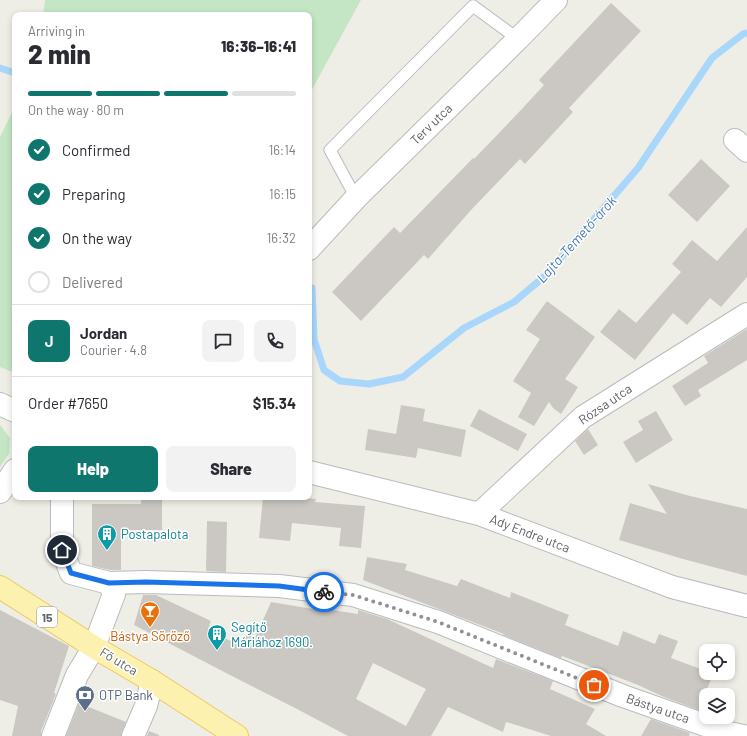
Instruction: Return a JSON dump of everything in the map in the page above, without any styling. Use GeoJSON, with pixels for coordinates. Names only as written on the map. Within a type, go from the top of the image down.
{"type":"FeatureCollection","features":[{"type":"Feature","properties":{"kind":"main road","name":"Fő utca"},"geometry":{"type":"LineString","coordinates":[[0,587],[94,647],[152,681],[237,736]]}},
{"type":"Feature","properties":{"kind":"street","name":"Terv utca"},"geometry":{"type":"LineString","coordinates":[[312,246],[356,198],[556,0]]}},
{"type":"Feature","properties":{"kind":"street","name":"Rózsa utca"},"geometry":{"type":"LineString","coordinates":[[478,514],[583,417],[747,314]]}},
{"type":"Feature","properties":{"kind":"street"},"geometry":{"type":"LineString","coordinates":[[0,404],[12,410]]}},
{"type":"Feature","properties":{"kind":"street","name":"Ady Endre utca"},"geometry":{"type":"LineString","coordinates":[[312,473],[478,514],[672,587],[747,606]]}},
{"type":"Feature","properties":{"kind":"street"},"geometry":{"type":"LineString","coordinates":[[0,492],[12,474]]}},
{"type":"Feature","properties":{"kind":"street","name":"Bástya utca"},"geometry":{"type":"LineString","coordinates":[[62,500],[62,550],[71,573],[109,583],[146,582],[279,586],[353,595],[438,622],[623,696],[725,732],[743,736]]}},
{"type":"Feature","properties":{"kind":"street"},"geometry":{"type":"LineString","coordinates":[[53,736],[77,674],[94,647],[114,594],[109,583]]}},
{"type":"Feature","properties":{"kind":"street"},"geometry":{"type":"LineString","coordinates":[[132,736],[146,706],[152,681]]}},
{"type":"Feature","properties":{"kind":"lane"},"geometry":{"type":"LineString","coordinates":[[356,198],[330,150],[473,6],[518,39]]}},
{"type":"Feature","properties":{"kind":"green space"},"geometry":{"type":"Polygon","coordinates":[[[45,0],[361,0],[312,90],[312,12],[43,12],[45,0]]]}},
{"type":"Feature","properties":{"kind":"green space"},"geometry":{"type":"Polygon","coordinates":[[[12,112],[12,372],[0,367],[0,137],[12,112]]]}},
{"type":"Feature","properties":{"kind":"green space"},"geometry":{"type":"Polygon","coordinates":[[[0,425],[10,438],[9,454],[0,467],[0,425]]]}},
{"type":"Feature","properties":{"kind":"building"},"geometry":{"type":"Polygon","coordinates":[[[611,3],[641,31],[569,108],[573,112],[525,164],[520,159],[472,209],[428,259],[424,255],[361,321],[332,292],[394,227],[400,233],[473,158],[474,159],[544,85],[539,80],[611,3]]]}},
{"type":"Feature","properties":{"kind":"building"},"geometry":{"type":"Polygon","coordinates":[[[701,159],[730,186],[697,222],[668,195],[701,159]]]}},
{"type":"Feature","properties":{"kind":"building"},"geometry":{"type":"Polygon","coordinates":[[[747,227],[747,277],[721,307],[710,298],[687,325],[673,313],[635,360],[600,332],[619,309],[636,323],[681,272],[672,264],[692,240],[717,261],[747,227]]]}},
{"type":"Feature","properties":{"kind":"building"},"geometry":{"type":"Polygon","coordinates":[[[547,301],[595,337],[565,379],[578,387],[561,414],[553,408],[549,402],[534,426],[518,417],[531,393],[513,381],[540,339],[526,330],[547,301]]]}},
{"type":"Feature","properties":{"kind":"building"},"geometry":{"type":"Polygon","coordinates":[[[747,329],[747,360],[698,390],[701,396],[685,406],[672,386],[708,363],[704,356],[747,329]]]}},
{"type":"Feature","properties":{"kind":"building"},"geometry":{"type":"Polygon","coordinates":[[[401,405],[425,409],[423,421],[466,430],[461,457],[418,448],[416,458],[365,450],[368,429],[396,434],[401,405]]]}},
{"type":"Feature","properties":{"kind":"building"},"geometry":{"type":"Polygon","coordinates":[[[479,409],[527,434],[518,451],[470,426],[479,409]]]}},
{"type":"Feature","properties":{"kind":"building"},"geometry":{"type":"Polygon","coordinates":[[[656,411],[673,440],[636,463],[623,442],[643,430],[638,421],[656,411]]]}},
{"type":"Feature","properties":{"kind":"building"},"geometry":{"type":"Polygon","coordinates":[[[588,429],[598,445],[584,455],[575,441],[588,429]]]}},
{"type":"Feature","properties":{"kind":"building"},"geometry":{"type":"Polygon","coordinates":[[[648,484],[690,496],[747,509],[747,576],[619,540],[630,503],[667,514],[648,484]]]}},
{"type":"Feature","properties":{"kind":"building"},"geometry":{"type":"Polygon","coordinates":[[[312,499],[316,499],[315,502],[365,506],[361,548],[339,546],[341,528],[292,523],[290,541],[259,538],[263,500],[312,500],[312,499]]]}},
{"type":"Feature","properties":{"kind":"building","name":"Postapalota"},"geometry":{"type":"Polygon","coordinates":[[[141,500],[162,500],[162,530],[121,530],[121,570],[110,570],[92,566],[92,504],[141,504],[141,500]]]}},
{"type":"Feature","properties":{"kind":"building"},"geometry":{"type":"Polygon","coordinates":[[[207,521],[227,522],[226,572],[206,571],[207,521]]]}},
{"type":"Feature","properties":{"kind":"building"},"geometry":{"type":"Polygon","coordinates":[[[367,557],[407,564],[405,570],[457,586],[461,579],[510,598],[511,592],[569,615],[565,625],[618,646],[623,631],[655,644],[659,634],[678,641],[671,658],[699,668],[699,680],[711,680],[708,688],[699,688],[699,710],[607,673],[562,656],[561,658],[503,635],[504,634],[363,580],[367,557]]]}},
{"type":"Feature","properties":{"kind":"building"},"geometry":{"type":"Polygon","coordinates":[[[143,595],[156,595],[211,621],[208,629],[240,646],[247,634],[255,638],[271,602],[319,610],[320,608],[358,614],[358,610],[387,619],[493,668],[496,659],[553,681],[550,689],[595,709],[586,724],[606,736],[551,736],[506,722],[503,732],[448,707],[431,736],[348,736],[134,625],[143,595]],[[373,663],[356,699],[406,726],[426,689],[373,663]]]}},
{"type":"Feature","properties":{"kind":"building"},"geometry":{"type":"Polygon","coordinates":[[[0,610],[69,646],[54,693],[56,694],[41,731],[41,736],[12,736],[18,706],[0,700],[0,610]]]}},
{"type":"Feature","properties":{"kind":"building","name":"OTP Bank"},"geometry":{"type":"Polygon","coordinates":[[[79,703],[126,722],[121,736],[66,736],[79,703]]]}},
{"type":"Feature","properties":{"kind":"building"},"geometry":{"type":"Polygon","coordinates":[[[651,719],[690,733],[689,736],[641,736],[651,719]]]}},
{"type":"Feature","properties":{"kind":"building"},"geometry":{"type":"Polygon","coordinates":[[[149,731],[159,735],[159,736],[147,736],[149,731]]]}},
{"type":"Feature","properties":{"kind":"waterway","name":"Lajta-Temető-árok"},"geometry":{"type":"LineString","coordinates":[[312,288],[314,339],[324,370],[340,381],[369,384],[403,377],[464,328],[514,302],[546,275],[638,168],[712,58],[743,34],[747,33]]}},
{"type":"Feature","properties":{"kind":"waterway","name":"Lajta-Temető-árok"},"geometry":{"type":"LineString","coordinates":[[0,68],[12,72]]}},
{"type":"Feature","properties":{"kind":"way so far"},"geometry":{"type":"LineString","coordinates":[[324,592],[353,595],[438,622],[594,685]]}},
{"type":"Feature","properties":{"kind":"place","name":"Postapalota"},"geometry":{"type":"Point","coordinates":[107,551]}},
{"type":"Feature","properties":{"kind":"place","name":"Bástya Söröző"},"geometry":{"type":"Point","coordinates":[150,628]}},
{"type":"Feature","properties":{"kind":"place","name":"Segítő Máriához 1690."},"geometry":{"type":"Point","coordinates":[217,651]}},
{"type":"Feature","properties":{"kind":"place","name":"OTP Bank"},"geometry":{"type":"Point","coordinates":[85,712]}},
{"type":"Feature","properties":{"kind":"route"},"geometry":{"type":"LineString","coordinates":[[62,550],[71,573],[109,583],[146,582],[279,586],[324,592]]}}]}
